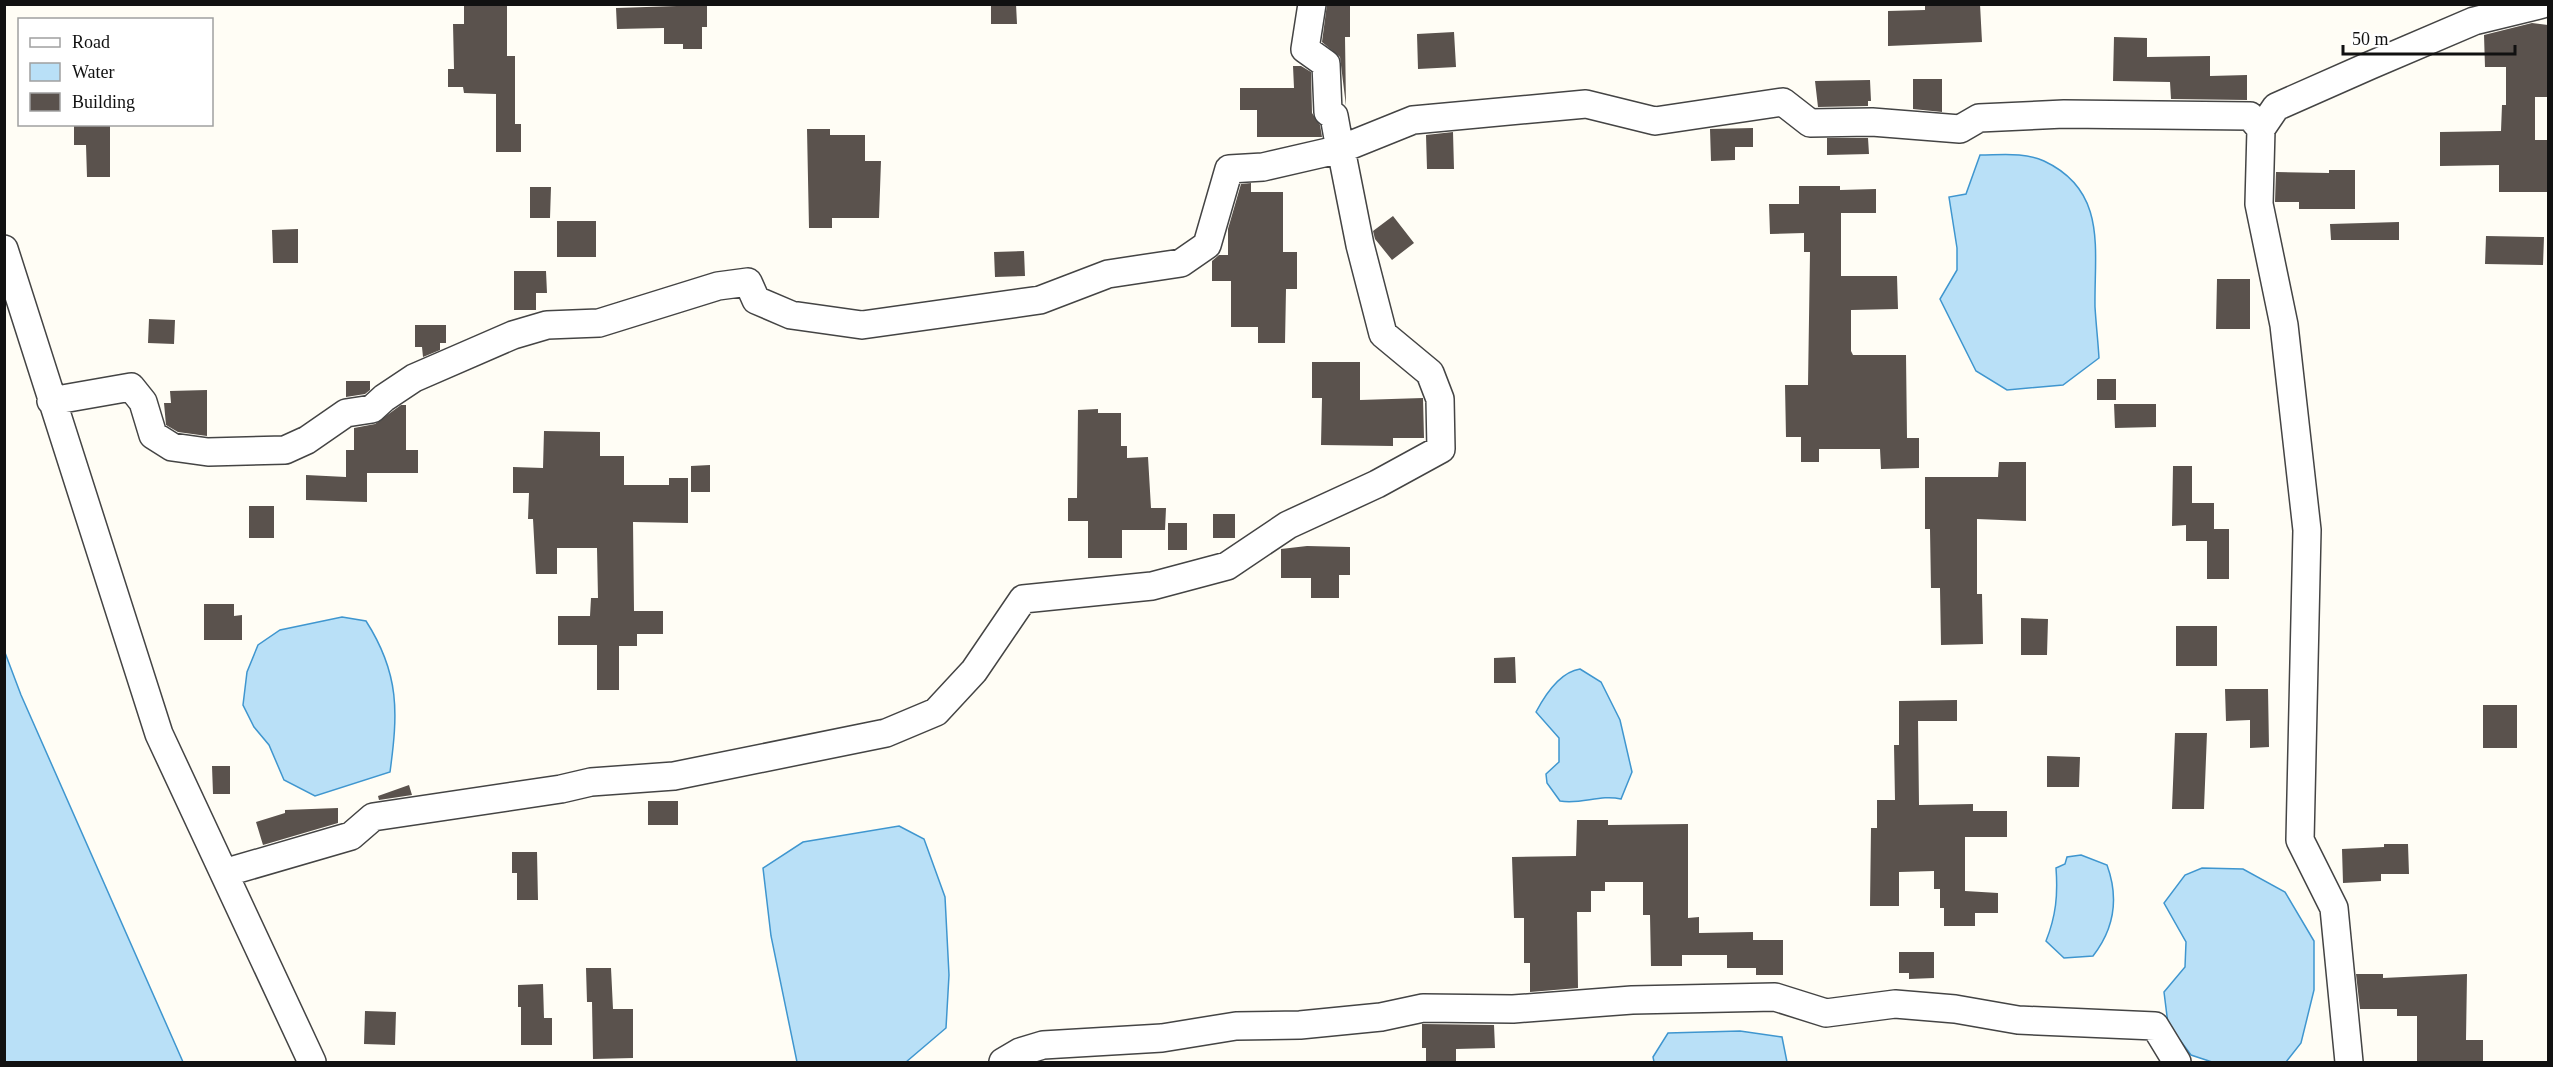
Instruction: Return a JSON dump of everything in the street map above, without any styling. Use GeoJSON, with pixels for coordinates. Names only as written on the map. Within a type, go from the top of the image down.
{"type":"FeatureCollection","features":[{"type":"Feature","properties":{"kind":"street"},"geometry":{"type":"LineString","coordinates":[[224,873],[351,836],[374,817],[561,789],[591,782],[674,776],[886,733],[936,712],[974,671],[1023,598],[1152,586],[1227,566],[1288,525],[1377,484],[1441,449],[1440,399],[1430,373],[1383,334],[1360,245],[1334,116],[1328,112],[1326,64],[1305,49],[1312,4]]}},
{"type":"Feature","properties":{"kind":"street"},"geometry":{"type":"LineString","coordinates":[[2349,1062],[2334,908],[2300,840],[2307,530],[2284,325],[2259,204],[2260,129],[2277,107],[2474,21],[2543,4]]}},
{"type":"Feature","properties":{"kind":"street"},"geometry":{"type":"LineString","coordinates":[[51,401],[131,387],[143,402],[153,435],[172,447],[208,452],[285,450],[307,440],[346,412],[372,410],[384,398],[414,378],[513,335],[547,325],[598,323],[718,286],[748,282],[756,300],[791,315],[862,325],[1040,300],[1108,274],[1181,263],[1208,245],[1229,169],[1263,167],[1341,149],[1413,120],[1586,104],[1655,121],[1783,102],[1810,123],[1884,123],[1960,129],[1979,118],[2053,114],[2250,116],[2260,129]]}},
{"type":"Feature","properties":{"kind":"street"},"geometry":{"type":"LineString","coordinates":[[4,249],[159,734],[312,1062]]}},
{"type":"Feature","properties":{"kind":"street"},"geometry":{"type":"LineString","coordinates":[[1003,1062],[1020,1052],[1043,1045],[1162,1038],[1236,1026],[1300,1026],[1381,1017],[1423,1008],[1513,1009],[1632,1000],[1775,997],[1826,1013],[1895,1004],[1955,1009],[2018,1020],[2155,1026],[2177,1062]]}},
{"type":"Feature","properties":{"kind":"water"},"geometry":{"type":"Polygon","coordinates":[[[1980,155],[2021,155],[2044,161],[2065,174],[2079,188],[2088,205],[2095,244],[2095,307],[2099,358],[2063,385],[2007,390],[1976,371],[1940,299],[1957,270],[1957,248],[1949,197],[1966,194],[1980,155]]]}},
{"type":"Feature","properties":{"kind":"water"},"geometry":{"type":"Polygon","coordinates":[[[342,617],[366,621],[377,640],[391,677],[395,712],[390,772],[315,796],[284,780],[269,745],[254,727],[243,705],[247,672],[258,645],[280,630],[342,617]]]}},
{"type":"Feature","properties":{"kind":"water"},"geometry":{"type":"Polygon","coordinates":[[[4,650],[21,695],[183,1062],[5,1062],[4,650]]]}},
{"type":"Feature","properties":{"kind":"water"},"geometry":{"type":"Polygon","coordinates":[[[1580,669],[1601,682],[1620,720],[1632,772],[1621,799],[1560,801],[1547,783],[1546,774],[1559,762],[1559,738],[1536,712],[1560,679],[1580,669]]]}},
{"type":"Feature","properties":{"kind":"water"},"geometry":{"type":"Polygon","coordinates":[[[899,826],[924,839],[945,897],[949,975],[946,1028],[906,1062],[797,1062],[771,936],[763,868],[803,842],[899,826]]]}},
{"type":"Feature","properties":{"kind":"water"},"geometry":{"type":"Polygon","coordinates":[[[2081,855],[2107,865],[2113,889],[2112,913],[2106,935],[2093,956],[2064,958],[2046,941],[2056,905],[2056,868],[2065,864],[2067,857],[2081,855]]]}},
{"type":"Feature","properties":{"kind":"water"},"geometry":{"type":"Polygon","coordinates":[[[2202,868],[2243,869],[2285,892],[2314,941],[2314,990],[2301,1043],[2286,1062],[2212,1062],[2191,1055],[2168,1024],[2164,992],[2185,967],[2186,942],[2164,903],[2185,875],[2202,868]]]}},
{"type":"Feature","properties":{"kind":"water"},"geometry":{"type":"Polygon","coordinates":[[[1740,1031],[1782,1037],[1787,1062],[1654,1062],[1653,1057],[1668,1033],[1740,1031]]]}},
{"type":"Feature","properties":{"kind":"building"},"geometry":{"type":"Polygon","coordinates":[[[464,4],[507,4],[507,56],[515,56],[515,124],[521,124],[521,152],[496,152],[496,94],[464,93],[463,87],[448,87],[448,69],[454,69],[453,24],[464,24],[464,4]]]}},
{"type":"Feature","properties":{"kind":"building"},"geometry":{"type":"Polygon","coordinates":[[[991,4],[1016,4],[1017,24],[991,24],[991,4]]]}},
{"type":"Feature","properties":{"kind":"building"},"geometry":{"type":"Polygon","coordinates":[[[1327,4],[1350,4],[1350,37],[1345,37],[1346,106],[1340,57],[1322,42],[1327,4]]]}},
{"type":"Feature","properties":{"kind":"building"},"geometry":{"type":"Polygon","coordinates":[[[1925,4],[1980,4],[1982,42],[1888,46],[1888,11],[1925,10],[1925,4]]]}},
{"type":"Feature","properties":{"kind":"building"},"geometry":{"type":"Polygon","coordinates":[[[707,5],[707,27],[702,27],[702,49],[683,49],[683,44],[664,44],[664,28],[617,29],[616,8],[707,5]]]}},
{"type":"Feature","properties":{"kind":"building"},"geometry":{"type":"Polygon","coordinates":[[[2532,23],[2548,25],[2548,97],[2535,97],[2535,140],[2548,140],[2548,192],[2499,192],[2499,165],[2440,166],[2440,132],[2501,131],[2502,105],[2506,105],[2506,67],[2485,67],[2484,35],[2532,23]]]}},
{"type":"Feature","properties":{"kind":"building"},"geometry":{"type":"Polygon","coordinates":[[[1454,32],[1456,67],[1418,69],[1417,34],[1454,32]]]}},
{"type":"Feature","properties":{"kind":"building"},"geometry":{"type":"Polygon","coordinates":[[[2114,37],[2147,38],[2147,57],[2210,56],[2210,76],[2247,75],[2247,100],[2171,99],[2170,82],[2113,81],[2114,37]]]}},
{"type":"Feature","properties":{"kind":"building"},"geometry":{"type":"Polygon","coordinates":[[[1293,66],[1301,66],[1311,72],[1312,113],[1320,125],[1322,137],[1257,137],[1257,110],[1240,110],[1240,88],[1294,88],[1293,66]]]}},
{"type":"Feature","properties":{"kind":"building"},"geometry":{"type":"Polygon","coordinates":[[[1913,79],[1942,79],[1942,112],[1913,109],[1913,79]]]}},
{"type":"Feature","properties":{"kind":"building"},"geometry":{"type":"Polygon","coordinates":[[[1870,80],[1871,101],[1868,101],[1868,106],[1818,107],[1815,81],[1870,80]]]}},
{"type":"Feature","properties":{"kind":"building"},"geometry":{"type":"Polygon","coordinates":[[[74,126],[110,126],[110,177],[87,177],[86,145],[74,145],[74,126]]]}},
{"type":"Feature","properties":{"kind":"building"},"geometry":{"type":"Polygon","coordinates":[[[1753,128],[1753,147],[1735,147],[1735,160],[1711,161],[1710,129],[1753,128]]]}},
{"type":"Feature","properties":{"kind":"building"},"geometry":{"type":"Polygon","coordinates":[[[807,129],[830,129],[830,135],[865,135],[865,161],[881,161],[879,218],[832,218],[832,228],[809,228],[807,129]]]}},
{"type":"Feature","properties":{"kind":"building"},"geometry":{"type":"Polygon","coordinates":[[[1453,132],[1454,169],[1427,169],[1426,135],[1453,132]]]}},
{"type":"Feature","properties":{"kind":"building"},"geometry":{"type":"Polygon","coordinates":[[[1827,138],[1868,138],[1869,154],[1827,155],[1827,138]]]}},
{"type":"Feature","properties":{"kind":"building"},"geometry":{"type":"Polygon","coordinates":[[[2329,170],[2355,170],[2355,209],[2299,209],[2299,202],[2275,202],[2276,172],[2329,173],[2329,170]]]}},
{"type":"Feature","properties":{"kind":"building"},"geometry":{"type":"Polygon","coordinates":[[[1251,183],[1251,192],[1283,192],[1283,252],[1297,252],[1297,289],[1286,289],[1285,343],[1258,343],[1258,327],[1231,327],[1231,281],[1212,281],[1212,261],[1219,255],[1228,255],[1228,229],[1241,184],[1251,183]]]}},
{"type":"Feature","properties":{"kind":"building"},"geometry":{"type":"Polygon","coordinates":[[[1799,186],[1840,186],[1840,190],[1876,189],[1876,213],[1841,213],[1841,276],[1897,276],[1898,309],[1851,310],[1851,351],[1853,355],[1906,355],[1907,438],[1919,438],[1919,468],[1881,469],[1880,449],[1819,449],[1819,462],[1801,462],[1801,437],[1786,437],[1785,385],[1808,385],[1810,252],[1804,252],[1804,233],[1770,234],[1769,204],[1799,204],[1799,186]]]}},
{"type":"Feature","properties":{"kind":"building"},"geometry":{"type":"Polygon","coordinates":[[[530,187],[551,187],[550,218],[530,218],[530,187]]]}},
{"type":"Feature","properties":{"kind":"building"},"geometry":{"type":"Polygon","coordinates":[[[1393,216],[1414,243],[1392,260],[1375,239],[1373,231],[1393,216]]]}},
{"type":"Feature","properties":{"kind":"building"},"geometry":{"type":"Polygon","coordinates":[[[557,221],[596,221],[596,257],[557,257],[557,221]]]}},
{"type":"Feature","properties":{"kind":"building"},"geometry":{"type":"Polygon","coordinates":[[[2399,222],[2399,240],[2331,240],[2330,224],[2399,222]]]}},
{"type":"Feature","properties":{"kind":"building"},"geometry":{"type":"Polygon","coordinates":[[[298,229],[298,263],[273,263],[272,230],[298,229]]]}},
{"type":"Feature","properties":{"kind":"building"},"geometry":{"type":"Polygon","coordinates":[[[2486,236],[2544,237],[2543,265],[2485,264],[2486,236]]]}},
{"type":"Feature","properties":{"kind":"building"},"geometry":{"type":"Polygon","coordinates":[[[1024,251],[1025,276],[995,277],[994,252],[1024,251]]]}},
{"type":"Feature","properties":{"kind":"building"},"geometry":{"type":"Polygon","coordinates":[[[514,271],[546,271],[547,293],[536,293],[536,310],[514,310],[514,271]]]}},
{"type":"Feature","properties":{"kind":"building"},"geometry":{"type":"Polygon","coordinates":[[[2217,279],[2250,279],[2250,329],[2216,329],[2217,279]]]}},
{"type":"Feature","properties":{"kind":"building"},"geometry":{"type":"Polygon","coordinates":[[[149,319],[175,320],[174,344],[148,343],[149,319]]]}},
{"type":"Feature","properties":{"kind":"building"},"geometry":{"type":"Polygon","coordinates":[[[415,325],[446,325],[446,343],[440,343],[440,350],[423,357],[422,347],[415,347],[415,325]]]}},
{"type":"Feature","properties":{"kind":"building"},"geometry":{"type":"Polygon","coordinates":[[[1312,362],[1360,362],[1360,400],[1423,398],[1424,438],[1393,438],[1393,446],[1321,445],[1322,398],[1312,398],[1312,362]]]}},
{"type":"Feature","properties":{"kind":"building"},"geometry":{"type":"Polygon","coordinates":[[[2097,379],[2116,379],[2116,400],[2097,400],[2097,379]]]}},
{"type":"Feature","properties":{"kind":"building"},"geometry":{"type":"Polygon","coordinates":[[[346,381],[370,381],[370,390],[365,394],[346,397],[346,381]]]}},
{"type":"Feature","properties":{"kind":"building"},"geometry":{"type":"Polygon","coordinates":[[[207,390],[207,436],[178,432],[166,425],[164,403],[171,403],[170,391],[207,390]]]}},
{"type":"Feature","properties":{"kind":"building"},"geometry":{"type":"Polygon","coordinates":[[[2114,404],[2156,404],[2156,427],[2115,428],[2114,404]]]}},
{"type":"Feature","properties":{"kind":"building"},"geometry":{"type":"Polygon","coordinates":[[[401,405],[406,405],[406,450],[418,450],[418,473],[367,473],[367,502],[306,500],[306,475],[346,477],[346,450],[354,450],[354,428],[375,424],[401,405]]]}},
{"type":"Feature","properties":{"kind":"building"},"geometry":{"type":"Polygon","coordinates":[[[1098,409],[1098,413],[1121,413],[1121,446],[1127,446],[1127,458],[1148,457],[1151,508],[1166,508],[1165,530],[1122,530],[1122,558],[1088,558],[1088,521],[1068,521],[1068,498],[1077,498],[1078,410],[1098,409]]]}},
{"type":"Feature","properties":{"kind":"building"},"geometry":{"type":"Polygon","coordinates":[[[544,431],[600,432],[600,456],[624,456],[624,485],[669,485],[669,478],[688,478],[688,523],[633,522],[634,611],[663,611],[663,634],[637,634],[637,646],[619,646],[619,690],[597,690],[597,645],[558,645],[558,616],[590,616],[591,598],[598,598],[597,548],[557,548],[557,574],[536,574],[533,519],[528,519],[529,493],[513,493],[513,467],[543,468],[544,431]]]}},
{"type":"Feature","properties":{"kind":"building"},"geometry":{"type":"Polygon","coordinates":[[[1999,462],[2026,462],[2026,521],[1977,519],[1977,594],[1982,594],[1983,644],[1941,645],[1940,588],[1931,588],[1930,529],[1925,529],[1925,477],[1998,477],[1999,462]]]}},
{"type":"Feature","properties":{"kind":"building"},"geometry":{"type":"Polygon","coordinates":[[[710,465],[710,492],[691,492],[691,466],[710,465]]]}},
{"type":"Feature","properties":{"kind":"building"},"geometry":{"type":"Polygon","coordinates":[[[2173,466],[2192,466],[2192,503],[2214,503],[2214,529],[2229,529],[2229,579],[2207,579],[2207,541],[2186,541],[2186,525],[2172,526],[2173,466]]]}},
{"type":"Feature","properties":{"kind":"building"},"geometry":{"type":"Polygon","coordinates":[[[249,506],[274,506],[274,538],[249,538],[249,506]]]}},
{"type":"Feature","properties":{"kind":"building"},"geometry":{"type":"Polygon","coordinates":[[[1213,514],[1235,514],[1235,538],[1213,538],[1213,514]]]}},
{"type":"Feature","properties":{"kind":"building"},"geometry":{"type":"Polygon","coordinates":[[[1168,523],[1187,523],[1187,550],[1168,550],[1168,523]]]}},
{"type":"Feature","properties":{"kind":"building"},"geometry":{"type":"Polygon","coordinates":[[[1307,546],[1350,547],[1350,575],[1339,575],[1339,598],[1311,598],[1311,578],[1281,578],[1281,549],[1307,546]]]}},
{"type":"Feature","properties":{"kind":"building"},"geometry":{"type":"Polygon","coordinates":[[[204,604],[234,604],[234,616],[242,615],[242,640],[204,640],[204,604]]]}},
{"type":"Feature","properties":{"kind":"building"},"geometry":{"type":"Polygon","coordinates":[[[2021,618],[2048,619],[2047,655],[2021,655],[2021,618]]]}},
{"type":"Feature","properties":{"kind":"building"},"geometry":{"type":"Polygon","coordinates":[[[2176,626],[2217,626],[2217,666],[2176,666],[2176,626]]]}},
{"type":"Feature","properties":{"kind":"building"},"geometry":{"type":"Polygon","coordinates":[[[1515,657],[1516,683],[1494,683],[1494,658],[1515,657]]]}},
{"type":"Feature","properties":{"kind":"building"},"geometry":{"type":"Polygon","coordinates":[[[2225,689],[2268,689],[2269,747],[2250,748],[2250,720],[2226,721],[2225,689]]]}},
{"type":"Feature","properties":{"kind":"building"},"geometry":{"type":"Polygon","coordinates":[[[1957,700],[1957,721],[1918,721],[1919,805],[1973,804],[1973,811],[2007,811],[2007,837],[1965,837],[1965,891],[1998,893],[1998,913],[1975,913],[1975,926],[1944,926],[1944,908],[1940,908],[1940,889],[1934,889],[1934,871],[1899,872],[1899,906],[1870,906],[1871,828],[1877,828],[1877,800],[1895,800],[1894,745],[1899,745],[1899,701],[1957,700]]]}},
{"type":"Feature","properties":{"kind":"building"},"geometry":{"type":"Polygon","coordinates":[[[2483,705],[2517,705],[2517,748],[2483,748],[2483,705]]]}},
{"type":"Feature","properties":{"kind":"building"},"geometry":{"type":"Polygon","coordinates":[[[2175,733],[2207,733],[2204,809],[2172,809],[2175,733]]]}},
{"type":"Feature","properties":{"kind":"building"},"geometry":{"type":"Polygon","coordinates":[[[2047,756],[2080,757],[2079,787],[2047,787],[2047,756]]]}},
{"type":"Feature","properties":{"kind":"building"},"geometry":{"type":"Polygon","coordinates":[[[212,766],[230,766],[230,794],[213,794],[212,766]]]}},
{"type":"Feature","properties":{"kind":"building"},"geometry":{"type":"Polygon","coordinates":[[[409,785],[412,795],[379,800],[378,796],[409,785]]]}},
{"type":"Feature","properties":{"kind":"building"},"geometry":{"type":"Polygon","coordinates":[[[648,801],[678,801],[678,825],[648,825],[648,801]]]}},
{"type":"Feature","properties":{"kind":"building"},"geometry":{"type":"Polygon","coordinates":[[[338,808],[338,823],[263,845],[256,822],[285,813],[285,810],[338,808]]]}},
{"type":"Feature","properties":{"kind":"building"},"geometry":{"type":"Polygon","coordinates":[[[1577,820],[1608,820],[1608,825],[1688,824],[1688,918],[1699,917],[1699,933],[1753,932],[1753,940],[1783,940],[1783,975],[1756,975],[1756,968],[1727,968],[1727,955],[1682,955],[1682,966],[1651,966],[1650,915],[1643,915],[1643,882],[1605,882],[1605,891],[1591,891],[1591,912],[1577,912],[1578,988],[1530,992],[1530,963],[1524,963],[1524,918],[1514,918],[1512,857],[1576,856],[1577,820]]]}},
{"type":"Feature","properties":{"kind":"building"},"geometry":{"type":"Polygon","coordinates":[[[2384,844],[2408,844],[2409,874],[2381,874],[2381,881],[2343,883],[2342,849],[2384,847],[2384,844]]]}},
{"type":"Feature","properties":{"kind":"building"},"geometry":{"type":"Polygon","coordinates":[[[512,852],[537,852],[538,900],[517,900],[517,873],[512,873],[512,852]]]}},
{"type":"Feature","properties":{"kind":"building"},"geometry":{"type":"Polygon","coordinates":[[[1899,952],[1934,952],[1934,978],[1909,979],[1909,973],[1899,973],[1899,952]]]}},
{"type":"Feature","properties":{"kind":"building"},"geometry":{"type":"Polygon","coordinates":[[[586,968],[611,968],[613,1009],[633,1009],[633,1058],[593,1059],[592,1002],[587,1002],[586,968]]]}},
{"type":"Feature","properties":{"kind":"building"},"geometry":{"type":"Polygon","coordinates":[[[2356,974],[2383,974],[2383,978],[2467,974],[2466,1040],[2483,1040],[2483,1062],[2417,1062],[2417,1016],[2397,1016],[2397,1009],[2360,1009],[2356,974]]]}},
{"type":"Feature","properties":{"kind":"building"},"geometry":{"type":"Polygon","coordinates":[[[543,984],[544,1018],[552,1018],[552,1045],[521,1045],[521,1007],[518,1007],[518,985],[543,984]]]}},
{"type":"Feature","properties":{"kind":"building"},"geometry":{"type":"Polygon","coordinates":[[[365,1011],[396,1012],[395,1045],[364,1044],[365,1011]]]}},
{"type":"Feature","properties":{"kind":"building"},"geometry":{"type":"Polygon","coordinates":[[[1422,1024],[1494,1025],[1495,1048],[1456,1049],[1456,1062],[1426,1062],[1426,1048],[1422,1048],[1422,1024]]]}}]}
